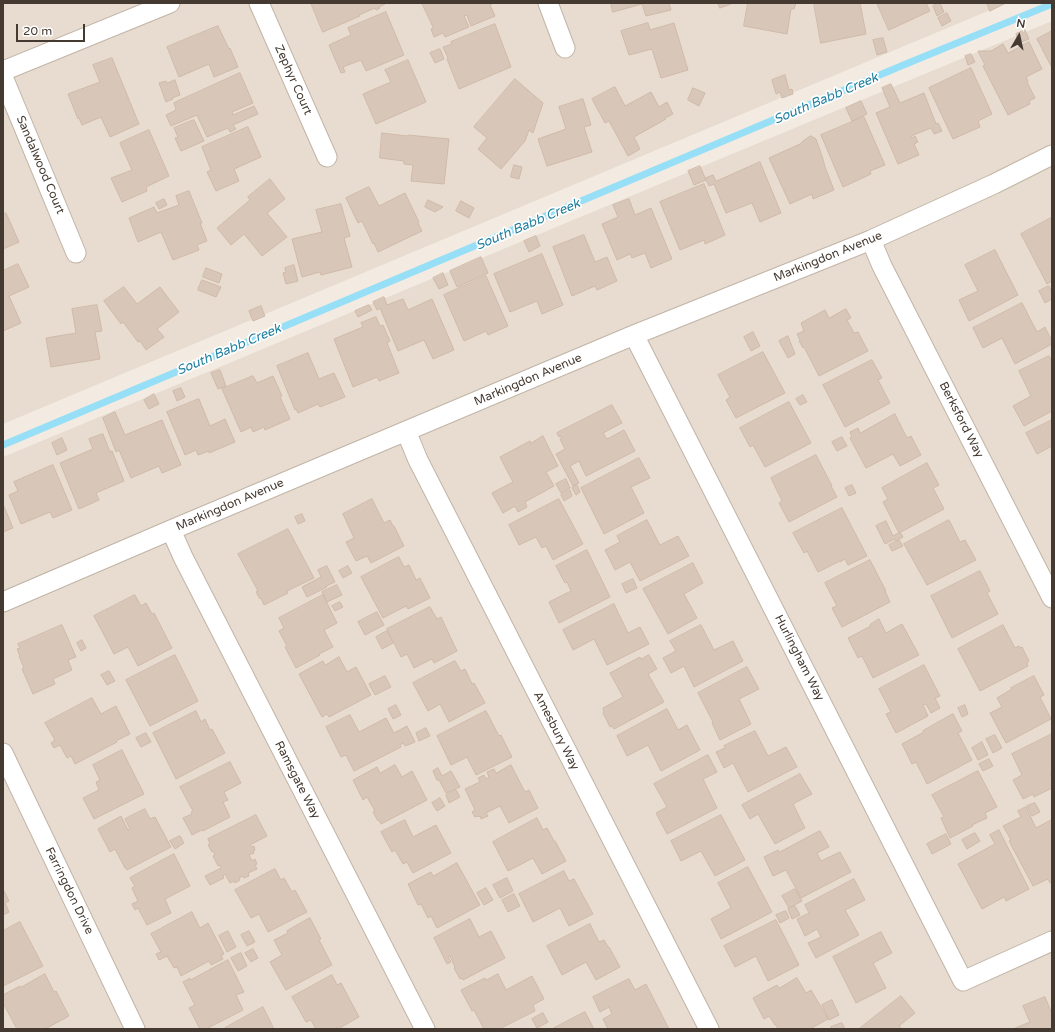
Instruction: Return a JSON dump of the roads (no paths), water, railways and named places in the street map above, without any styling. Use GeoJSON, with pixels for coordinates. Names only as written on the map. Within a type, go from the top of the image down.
{"type":"FeatureCollection","features":[{"type":"Feature","properties":{"kind":"street"},"geometry":{"type":"LineString","coordinates":[[3,71],[170,3]]}},
{"type":"Feature","properties":{"kind":"street","name":"Zephyr Court"},"geometry":{"type":"LineString","coordinates":[[259,3],[327,157]]}},
{"type":"Feature","properties":{"kind":"street"},"geometry":{"type":"LineString","coordinates":[[548,3],[565,48]]}},
{"type":"Feature","properties":{"kind":"street","name":"Sandalwood Court"},"geometry":{"type":"LineString","coordinates":[[3,77],[76,253]]}},
{"type":"Feature","properties":{"kind":"street","name":"Markingdon Avenue"},"geometry":{"type":"LineString","coordinates":[[3,602],[634,335],[871,240],[994,184],[1052,155]]}},
{"type":"Feature","properties":{"kind":"street","name":"Berksford Way"},"geometry":{"type":"LineString","coordinates":[[871,240],[882,266],[1052,598]]}},
{"type":"Feature","properties":{"kind":"street","name":"Hurlingham Way"},"geometry":{"type":"LineString","coordinates":[[634,335],[963,981],[1052,941]]}},
{"type":"Feature","properties":{"kind":"street","name":"Amesbury Way"},"geometry":{"type":"LineString","coordinates":[[406,431],[418,460],[709,1029]]}},
{"type":"Feature","properties":{"kind":"street","name":"Ramsgate Way"},"geometry":{"type":"LineString","coordinates":[[172,530],[183,558],[425,1029]]}},
{"type":"Feature","properties":{"kind":"street","name":"Farringdon Drive"},"geometry":{"type":"LineString","coordinates":[[3,753],[135,1029]]}},
{"type":"Feature","properties":{"kind":"waterway","name":"South Babb Creek"},"geometry":{"type":"LineString","coordinates":[[3,445],[901,66],[1052,4]]}}]}
